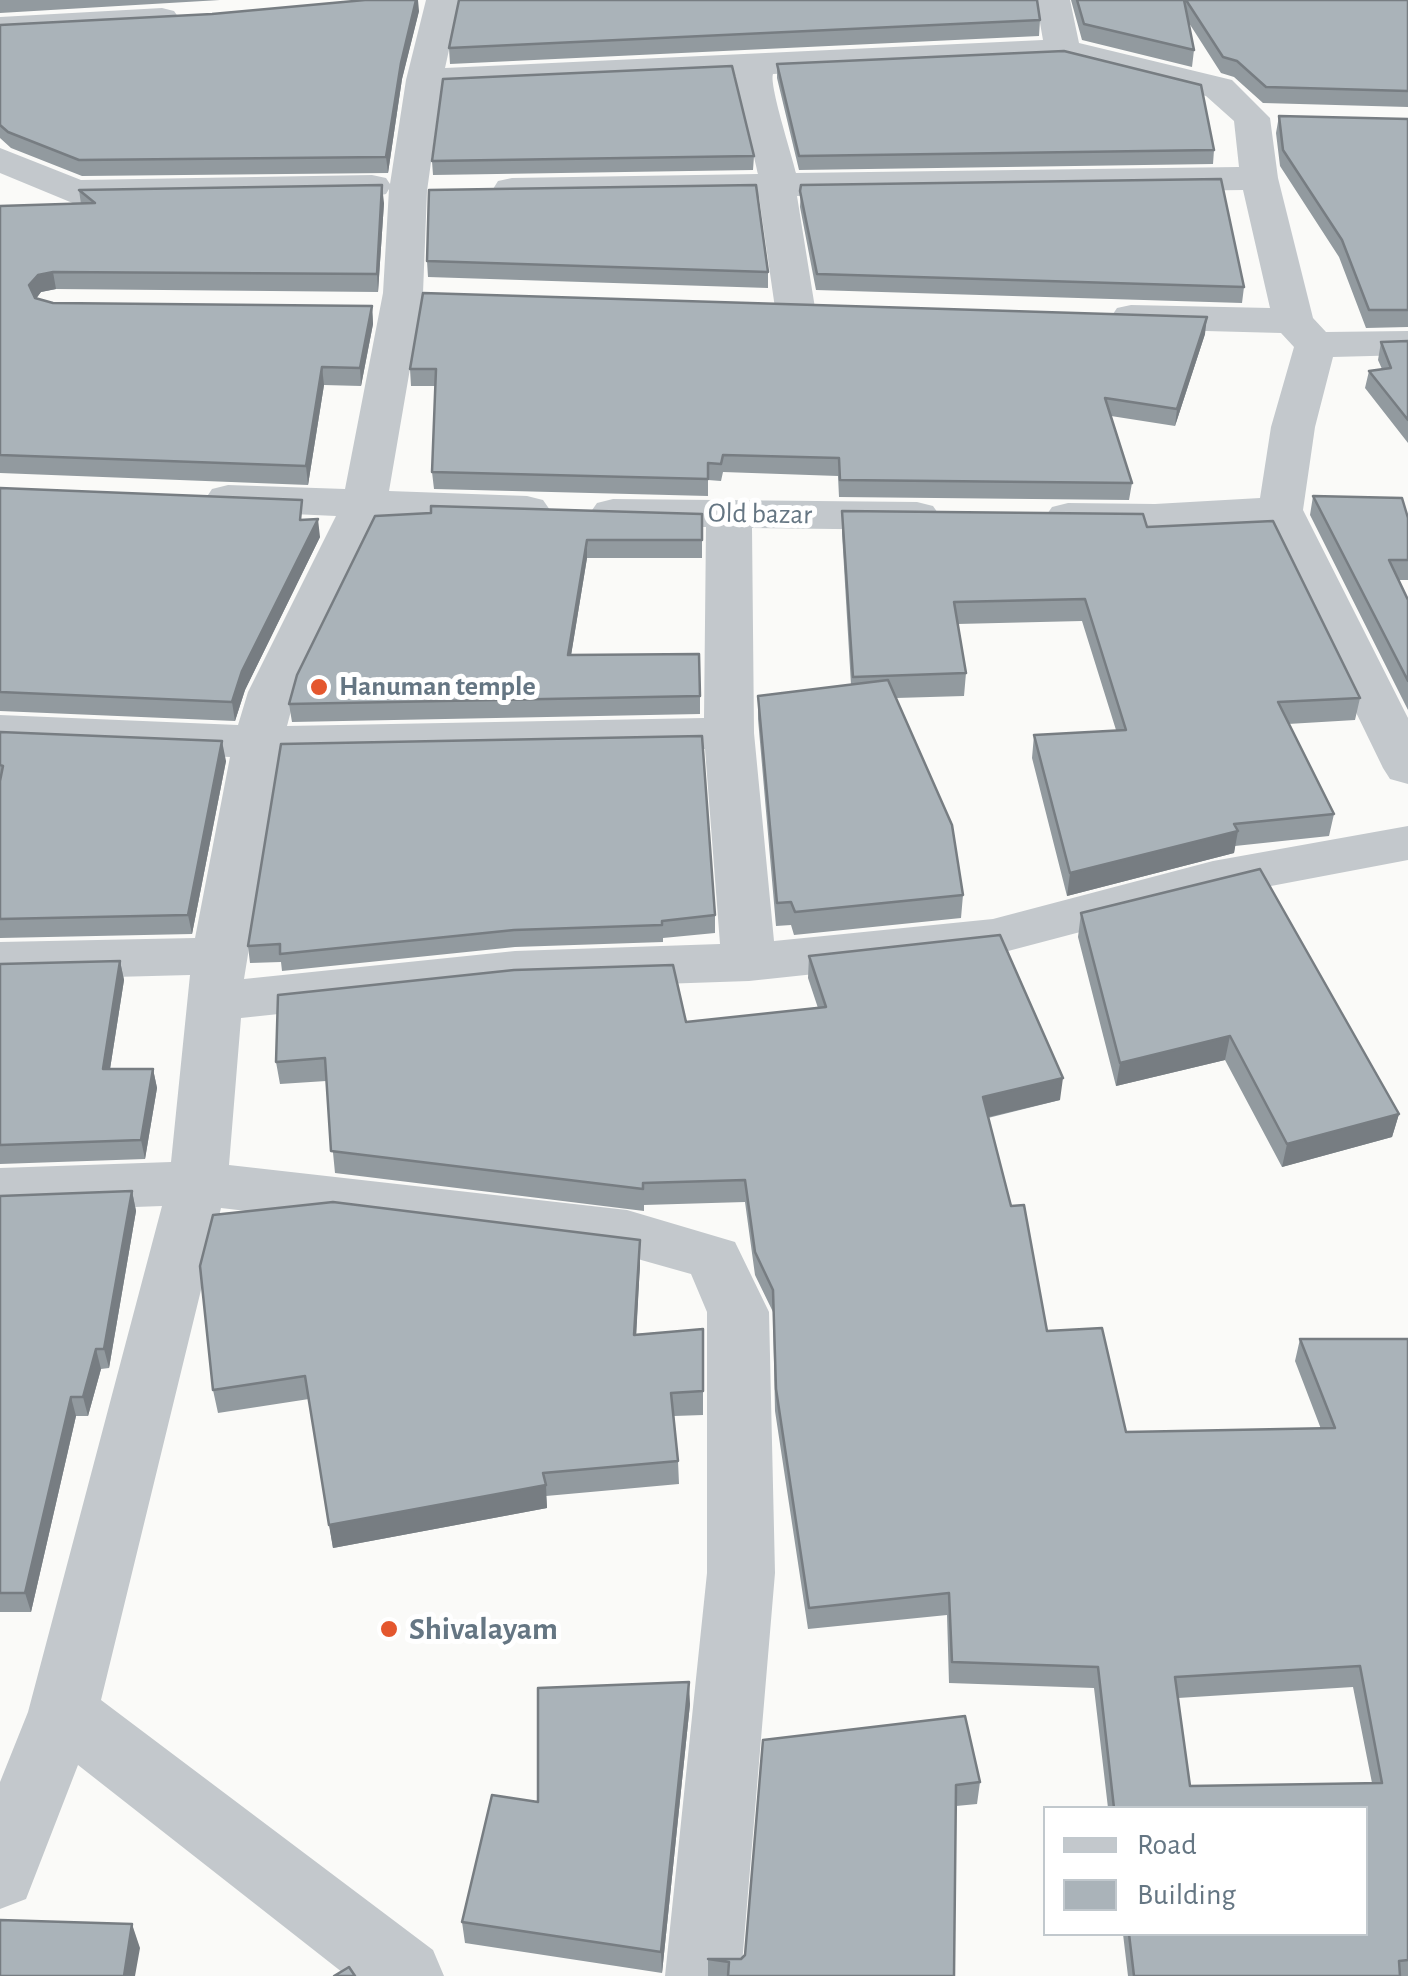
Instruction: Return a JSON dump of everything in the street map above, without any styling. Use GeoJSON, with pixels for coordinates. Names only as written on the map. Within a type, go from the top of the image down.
{"type":"FeatureCollection","features":[{"type":"Feature","properties":{"kind":"street"},"geometry":{"type":"LineString","coordinates":[[0,1876],[63,1712],[198,1183],[217,979],[258,742],[272,692],[366,502],[402,300],[441,191],[424,80],[443,0]]}},
{"type":"Feature","properties":{"kind":"street"},"geometry":{"type":"LineString","coordinates":[[1054,0],[1063,50]]}},
{"type":"Feature","properties":{"kind":"street"},"geometry":{"type":"LineString","coordinates":[[0,27],[195,16]]}},
{"type":"Feature","properties":{"kind":"street"},"geometry":{"type":"LineString","coordinates":[[424,80],[1063,50],[1219,88],[1252,118],[1259,178],[1304,333],[1280,510],[1408,768]]}},
{"type":"Feature","properties":{"kind":"street"},"geometry":{"type":"LineString","coordinates":[[749,306],[815,308],[777,207],[779,183],[765,117],[752,83],[758,64]]}},
{"type":"Feature","properties":{"kind":"street"},"geometry":{"type":"LineString","coordinates":[[1252,118],[1291,118]]}},
{"type":"Feature","properties":{"kind":"street"},"geometry":{"type":"LineString","coordinates":[[0,159],[75,192],[360,186],[441,191],[1259,178]]}},
{"type":"Feature","properties":{"kind":"street"},"geometry":{"type":"LineString","coordinates":[[1094,316],[1408,344]]}},
{"type":"Feature","properties":{"kind":"street","name":"Old bazar"},"geometry":{"type":"LineString","coordinates":[[190,496],[569,512],[957,516]]}},
{"type":"Feature","properties":{"kind":"street"},"geometry":{"type":"LineString","coordinates":[[1036,517],[1155,518],[1280,510]]}},
{"type":"Feature","properties":{"kind":"street"},"geometry":{"type":"LineString","coordinates":[[730,514],[729,733],[749,962]]}},
{"type":"Feature","properties":{"kind":"street"},"geometry":{"type":"LineString","coordinates":[[0,731],[258,742],[729,733]]}},
{"type":"Feature","properties":{"kind":"street"},"geometry":{"type":"LineString","coordinates":[[0,961],[217,979],[749,962],[993,937],[1213,879],[1408,843]]}},
{"type":"Feature","properties":{"kind":"street"},"geometry":{"type":"LineString","coordinates":[[0,1190],[198,1183],[628,1233],[714,1258],[738,1312],[741,1573],[702,1976]]}},
{"type":"Feature","properties":{"kind":"street"},"geometry":{"type":"LineString","coordinates":[[63,1712],[406,1976]]}},
{"type":"Feature","properties":{"kind":"building"},"geometry":{"type":"Polygon","coordinates":[[[365,0],[416,0],[386,157],[79,160],[8,132],[0,125],[0,25],[212,14],[365,0]]]}},
{"type":"Feature","properties":{"kind":"building"},"geometry":{"type":"Polygon","coordinates":[[[459,0],[1037,0],[1040,20],[449,48],[459,0]]]}},
{"type":"Feature","properties":{"kind":"building"},"geometry":{"type":"Polygon","coordinates":[[[1077,0],[1184,0],[1194,50],[1084,24],[1077,0]]]}},
{"type":"Feature","properties":{"kind":"building"},"geometry":{"type":"Polygon","coordinates":[[[1186,0],[1408,0],[1408,91],[1266,87],[1237,61],[1223,57],[1186,0]]]}},
{"type":"Feature","properties":{"kind":"building"},"geometry":{"type":"Polygon","coordinates":[[[1064,51],[1201,85],[1214,150],[799,156],[777,64],[1064,51]]]}},
{"type":"Feature","properties":{"kind":"building"},"geometry":{"type":"Polygon","coordinates":[[[732,66],[754,156],[432,161],[443,79],[732,66]]]}},
{"type":"Feature","properties":{"kind":"building"},"geometry":{"type":"Polygon","coordinates":[[[1279,116],[1408,119],[1408,310],[1369,310],[1342,240],[1283,150],[1279,116]]]}},
{"type":"Feature","properties":{"kind":"building"},"geometry":{"type":"Polygon","coordinates":[[[1221,179],[1244,287],[817,274],[800,191],[801,185],[1221,179]]]}},
{"type":"Feature","properties":{"kind":"building"},"geometry":{"type":"Polygon","coordinates":[[[382,185],[377,274],[53,272],[38,275],[29,285],[35,298],[53,303],[372,306],[360,368],[322,367],[306,466],[0,455],[0,206],[95,203],[79,190],[382,185]]]}},
{"type":"Feature","properties":{"kind":"building"},"geometry":{"type":"Polygon","coordinates":[[[756,185],[768,272],[427,261],[429,190],[756,185]]]}},
{"type":"Feature","properties":{"kind":"building"},"geometry":{"type":"Polygon","coordinates":[[[423,293],[1207,317],[1177,409],[1105,398],[1132,483],[840,480],[839,458],[723,455],[721,464],[708,463],[708,479],[432,472],[436,369],[410,369],[423,293]]]}},
{"type":"Feature","properties":{"kind":"building"},"geometry":{"type":"Polygon","coordinates":[[[1408,341],[1408,420],[1369,371],[1391,368],[1381,342],[1408,341]]]}},
{"type":"Feature","properties":{"kind":"building"},"geometry":{"type":"Polygon","coordinates":[[[0,488],[302,500],[300,520],[318,519],[242,671],[232,702],[0,692],[0,488]]]}},
{"type":"Feature","properties":{"kind":"building"},"geometry":{"type":"Polygon","coordinates":[[[1313,496],[1402,498],[1408,518],[1408,560],[1389,560],[1408,600],[1408,681],[1313,496]]]}},
{"type":"Feature","properties":{"kind":"building"},"geometry":{"type":"Polygon","coordinates":[[[431,506],[702,514],[702,540],[587,540],[568,655],[699,654],[700,696],[289,704],[297,675],[375,516],[431,513],[431,506]]]}},
{"type":"Feature","properties":{"kind":"building"},"geometry":{"type":"Polygon","coordinates":[[[842,511],[1143,514],[1147,527],[1273,521],[1360,698],[1278,702],[1334,814],[1234,824],[1238,831],[1070,873],[1034,735],[1126,730],[1085,599],[954,602],[966,673],[853,677],[842,511]]]}},
{"type":"Feature","properties":{"kind":"building"},"geometry":{"type":"Polygon","coordinates":[[[888,680],[952,825],[963,895],[795,912],[791,902],[777,903],[758,696],[888,680]]]}},
{"type":"Feature","properties":{"kind":"building"},"geometry":{"type":"Polygon","coordinates":[[[0,732],[222,741],[188,915],[0,919],[3,766],[0,732]]]}},
{"type":"Feature","properties":{"kind":"building"},"geometry":{"type":"Polygon","coordinates":[[[702,736],[715,915],[662,921],[662,925],[514,930],[280,954],[280,944],[248,946],[281,744],[702,736]]]}},
{"type":"Feature","properties":{"kind":"building"},"geometry":{"type":"Polygon","coordinates":[[[1260,869],[1399,1114],[1287,1144],[1230,1036],[1120,1063],[1081,913],[1260,869]]]}},
{"type":"Feature","properties":{"kind":"building"},"geometry":{"type":"Polygon","coordinates":[[[1000,935],[1063,1078],[983,1097],[1011,1206],[1024,1205],[1047,1331],[1102,1328],[1126,1432],[1335,1428],[1300,1339],[1408,1339],[1408,1960],[1399,1961],[1400,1976],[1134,1976],[1129,1936],[1368,1936],[1368,1806],[1114,1806],[1098,1667],[952,1662],[949,1593],[809,1608],[776,1389],[773,1290],[755,1252],[745,1180],[643,1183],[643,1189],[331,1151],[325,1058],[276,1062],[278,995],[514,970],[673,965],[686,1022],[826,1007],[809,956],[1000,935]],[[1360,1666],[1175,1677],[1190,1786],[1382,1783],[1360,1666]]]}},
{"type":"Feature","properties":{"kind":"building"},"geometry":{"type":"Polygon","coordinates":[[[120,961],[103,1069],[153,1069],[141,1140],[0,1145],[0,964],[120,961]]]}},
{"type":"Feature","properties":{"kind":"building"},"geometry":{"type":"Polygon","coordinates":[[[132,1191],[104,1349],[96,1349],[83,1397],[71,1397],[25,1593],[0,1593],[0,1196],[132,1191]]]}},
{"type":"Feature","properties":{"kind":"building"},"geometry":{"type":"Polygon","coordinates":[[[333,1202],[640,1240],[634,1335],[703,1329],[703,1391],[671,1393],[678,1461],[543,1473],[546,1485],[329,1525],[305,1376],[213,1390],[200,1266],[213,1215],[333,1202]]]}},
{"type":"Feature","properties":{"kind":"building"},"geometry":{"type":"Polygon","coordinates":[[[689,1682],[661,1952],[462,1922],[492,1795],[538,1802],[538,1688],[689,1682]]]}},
{"type":"Feature","properties":{"kind":"building"},"geometry":{"type":"Polygon","coordinates":[[[965,1716],[980,1782],[956,1785],[954,1976],[728,1976],[729,1962],[708,1959],[741,1959],[745,1955],[763,1740],[965,1716]]]}},
{"type":"Feature","properties":{"kind":"building"},"geometry":{"type":"Polygon","coordinates":[[[0,1920],[132,1924],[124,1976],[0,1976],[0,1920]]]}},
{"type":"Feature","properties":{"kind":"building"},"geometry":{"type":"Polygon","coordinates":[[[349,1967],[355,1976],[334,1976],[349,1967]]]}},
{"type":"Feature","properties":{"kind":"place","name":"Hanuman temple"},"geometry":{"type":"Point","coordinates":[319,687]}},
{"type":"Feature","properties":{"kind":"place","name":"Shivalayam"},"geometry":{"type":"Point","coordinates":[389,1629]}}]}
